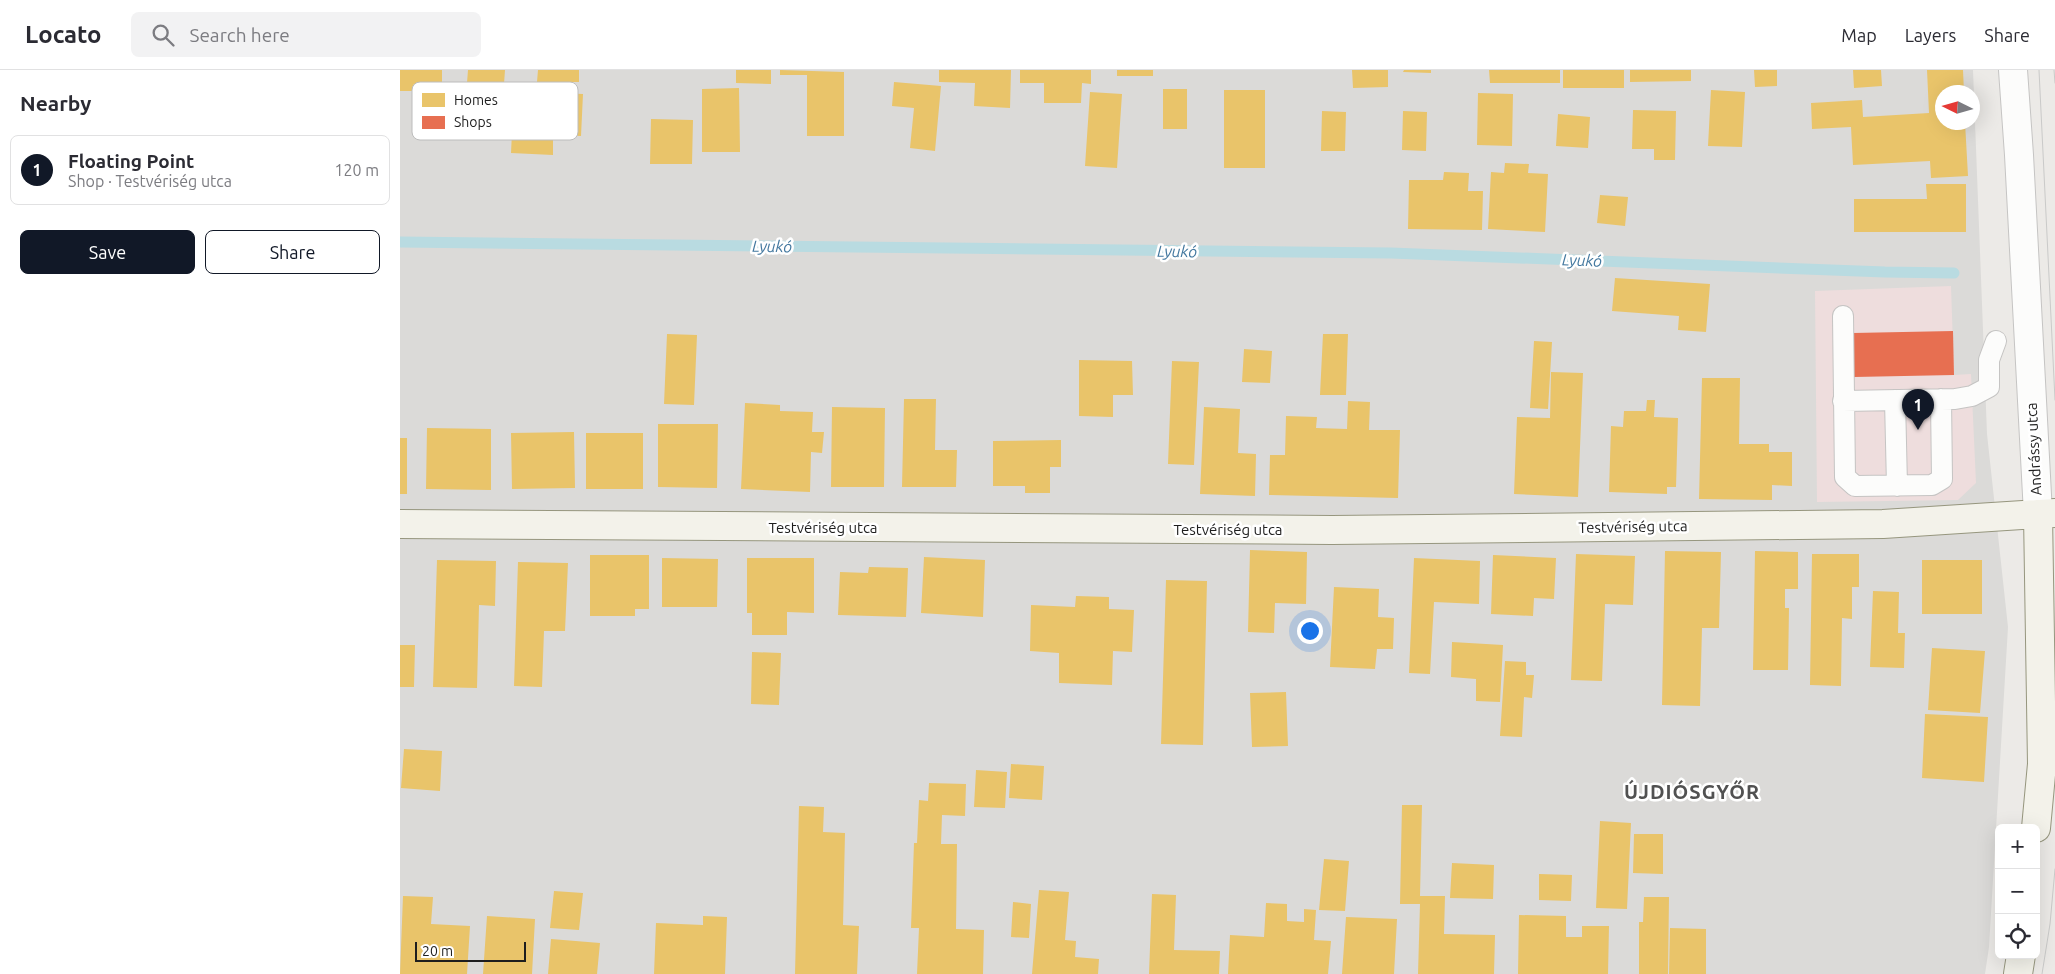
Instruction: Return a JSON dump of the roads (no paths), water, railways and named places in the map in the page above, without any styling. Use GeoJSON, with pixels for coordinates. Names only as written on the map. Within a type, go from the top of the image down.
{"type":"FeatureCollection","features":[{"type":"Feature","properties":{"kind":"main road","name":"Testvériség utca"},"geometry":{"type":"LineString","coordinates":[[400,524],[1332,530],[1883,524],[2046,514]]}},
{"type":"Feature","properties":{"kind":"main road","name":"Andrássy utca"},"geometry":{"type":"LineString","coordinates":[[2036,824],[2042,764],[2046,514]]}},
{"type":"Feature","properties":{"kind":"main road"},"geometry":{"type":"LineString","coordinates":[[2018,974],[2020,959]]}},
{"type":"Feature","properties":{"kind":"street","name":"Andrássy utca"},"geometry":{"type":"LineString","coordinates":[[2013,70],[2046,514]]}},
{"type":"Feature","properties":{"kind":"lane"},"geometry":{"type":"LineString","coordinates":[[1843,316],[1845,477],[1855,486],[1932,486],[1942,478],[1941,399]]}},
{"type":"Feature","properties":{"kind":"lane"},"geometry":{"type":"LineString","coordinates":[[1844,401],[1941,399],[1972,396],[1989,387],[1988,360],[1996,341]]}},
{"type":"Feature","properties":{"kind":"lane"},"geometry":{"type":"LineString","coordinates":[[1895,400],[1897,486]]}},
{"type":"Feature","properties":{"kind":"waterway","name":"Lyukó"},"geometry":{"type":"LineString","coordinates":[[400,242],[1391,253],[1954,273]]}},
{"type":"Feature","properties":{"kind":"tram line"},"geometry":{"type":"LineString","coordinates":[[2039,70],[2055,400]]}},
{"type":"Feature","properties":{"kind":"tram line"},"geometry":{"type":"LineString","coordinates":[[2054,70],[2055,83]]}},
{"type":"Feature","properties":{"kind":"tram line"},"geometry":{"type":"LineString","coordinates":[[2042,974],[2050,924],[2055,869]]}},
{"type":"Feature","properties":{"kind":"place","name":"Floating Point"},"geometry":{"type":"Point","coordinates":[1918,430]}},
{"type":"Feature","properties":{"kind":"district","name":"ÚJDIÓSGYŐR"},"geometry":{"type":"Point","coordinates":[1692,792]}}]}
